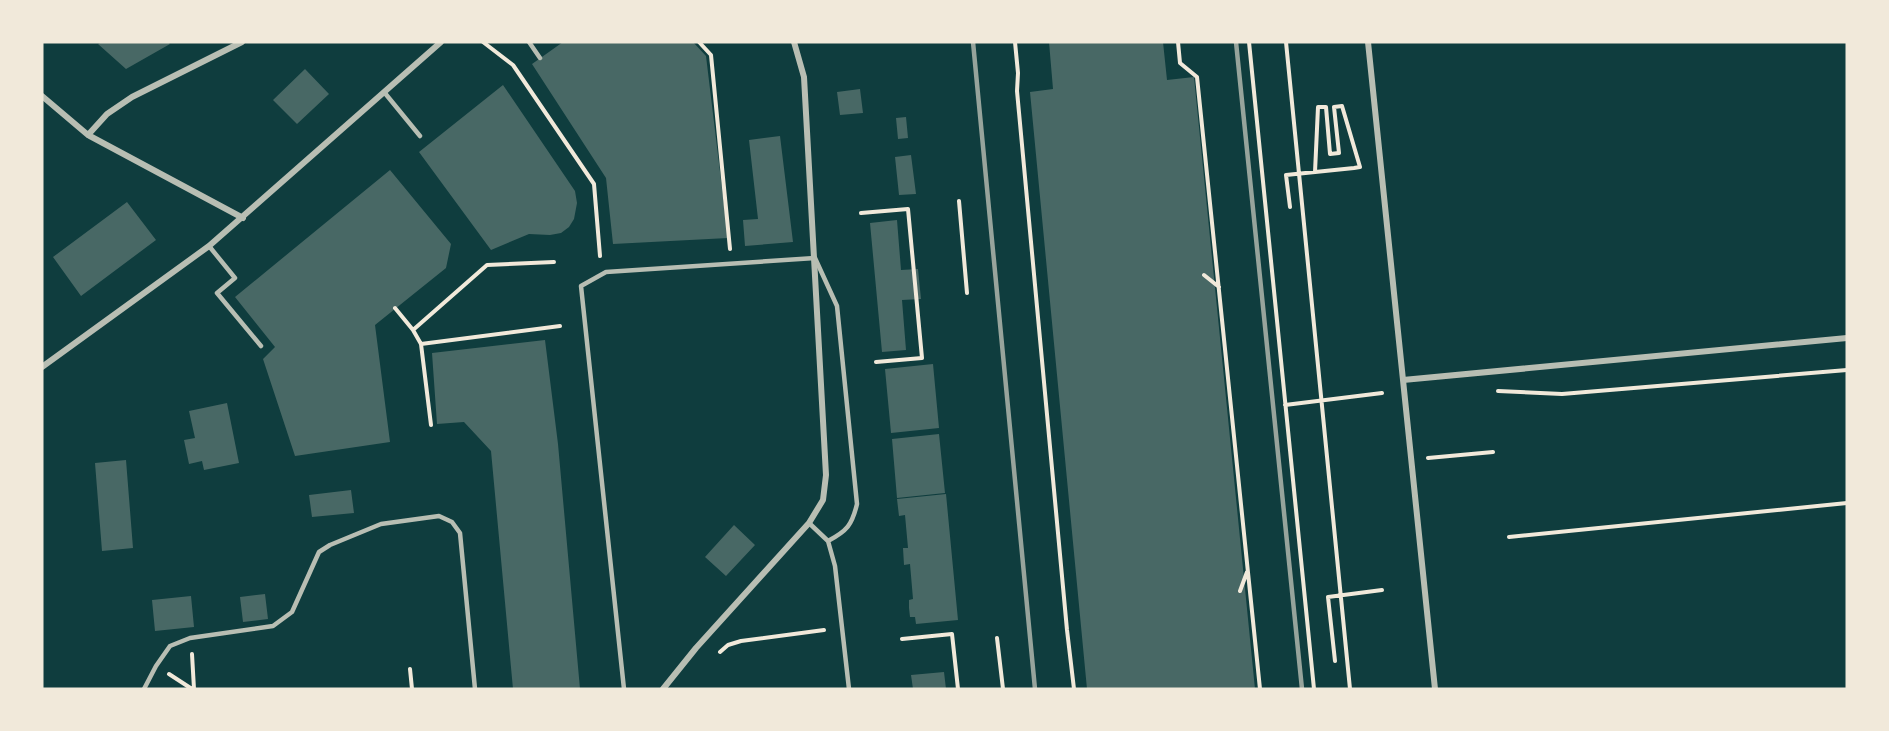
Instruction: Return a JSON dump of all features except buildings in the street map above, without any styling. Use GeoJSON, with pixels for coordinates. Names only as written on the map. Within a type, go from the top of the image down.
{"type":"FeatureCollection","features":[{"type":"Feature","properties":{"kind":"street"},"geometry":{"type":"LineString","coordinates":[[88,135],[107,114],[132,97],[242,42]]}},
{"type":"Feature","properties":{"kind":"street"},"geometry":{"type":"LineString","coordinates":[[42,367],[209,246],[441,42]]}},
{"type":"Feature","properties":{"kind":"street"},"geometry":{"type":"LineString","coordinates":[[665,688],[696,648],[809,523],[823,500],[826,475],[804,77],[794,42]]}},
{"type":"Feature","properties":{"kind":"street"},"geometry":{"type":"LineString","coordinates":[[1368,42],[1435,689]]}},
{"type":"Feature","properties":{"kind":"street"},"geometry":{"type":"LineString","coordinates":[[42,96],[88,135],[243,218]]}},
{"type":"Feature","properties":{"kind":"street"},"geometry":{"type":"LineString","coordinates":[[1403,380],[1847,338]]}},
{"type":"Feature","properties":{"kind":"lane"},"geometry":{"type":"LineString","coordinates":[[529,42],[540,58]]}},
{"type":"Feature","properties":{"kind":"lane"},"geometry":{"type":"LineString","coordinates":[[384,92],[420,136]]}},
{"type":"Feature","properties":{"kind":"lane"},"geometry":{"type":"LineString","coordinates":[[209,246],[235,278],[217,293],[261,346]]}},
{"type":"Feature","properties":{"kind":"lane"},"geometry":{"type":"LineString","coordinates":[[624,689],[581,286],[606,272],[815,258],[837,306],[857,504],[853,522],[841,534],[828,541]]}},
{"type":"Feature","properties":{"kind":"lane"},"geometry":{"type":"LineString","coordinates":[[144,689],[170,646],[190,638],[273,626],[292,612],[319,552],[330,545],[381,524],[439,516],[453,522],[460,533],[475,689]]}},
{"type":"Feature","properties":{"kind":"lane"},"geometry":{"type":"LineString","coordinates":[[809,523],[828,541],[836,566],[849,689]]}},
{"type":"Feature","properties":{"kind":"path"},"geometry":{"type":"LineString","coordinates":[[483,42],[513,65],[594,184],[600,257]]}},
{"type":"Feature","properties":{"kind":"path"},"geometry":{"type":"LineString","coordinates":[[1016,42],[1017,91],[1074,689]]}},
{"type":"Feature","properties":{"kind":"path"},"geometry":{"type":"LineString","coordinates":[[1178,42],[1180,63],[1197,77],[1260,689]]}},
{"type":"Feature","properties":{"kind":"path"},"geometry":{"type":"LineString","coordinates":[[1249,42],[1314,689]]}},
{"type":"Feature","properties":{"kind":"path"},"geometry":{"type":"LineString","coordinates":[[1286,42],[1350,689]]}},
{"type":"Feature","properties":{"kind":"path"},"geometry":{"type":"LineString","coordinates":[[703,43],[711,55],[732,264]]}},
{"type":"Feature","properties":{"kind":"path"},"geometry":{"type":"LineString","coordinates":[[1290,207],[1286,175],[1300,173],[1315,172],[1360,167],[1342,106],[1334,107],[1339,153],[1330,154],[1326,107],[1318,107],[1315,172]]}},
{"type":"Feature","properties":{"kind":"path"},"geometry":{"type":"LineString","coordinates":[[959,201],[967,293]]}},
{"type":"Feature","properties":{"kind":"path"},"geometry":{"type":"LineString","coordinates":[[861,213],[908,209],[922,358],[876,362]]}},
{"type":"Feature","properties":{"kind":"path"},"geometry":{"type":"LineString","coordinates":[[413,330],[488,265],[554,262]]}},
{"type":"Feature","properties":{"kind":"path"},"geometry":{"type":"LineString","coordinates":[[1204,275],[1219,287]]}},
{"type":"Feature","properties":{"kind":"path"},"geometry":{"type":"LineString","coordinates":[[395,308],[421,344],[430,425]]}},
{"type":"Feature","properties":{"kind":"path"},"geometry":{"type":"LineString","coordinates":[[421,344],[560,326]]}},
{"type":"Feature","properties":{"kind":"path"},"geometry":{"type":"LineString","coordinates":[[1495,391],[1562,394],[1847,370]]}},
{"type":"Feature","properties":{"kind":"path"},"geometry":{"type":"LineString","coordinates":[[1285,405],[1382,393]]}},
{"type":"Feature","properties":{"kind":"path"},"geometry":{"type":"LineString","coordinates":[[1424,458],[1493,452]]}},
{"type":"Feature","properties":{"kind":"path"},"geometry":{"type":"LineString","coordinates":[[1509,537],[1847,503]]}},
{"type":"Feature","properties":{"kind":"path"},"geometry":{"type":"LineString","coordinates":[[1240,591],[1248,569]]}},
{"type":"Feature","properties":{"kind":"path"},"geometry":{"type":"LineString","coordinates":[[1335,661],[1328,597],[1382,590]]}},
{"type":"Feature","properties":{"kind":"path"},"geometry":{"type":"LineString","coordinates":[[717,654],[728,645],[741,640],[824,630]]}},
{"type":"Feature","properties":{"kind":"path"},"geometry":{"type":"LineString","coordinates":[[902,639],[952,634],[958,689]]}},
{"type":"Feature","properties":{"kind":"path"},"geometry":{"type":"LineString","coordinates":[[190,638],[193,689]]}},
{"type":"Feature","properties":{"kind":"path"},"geometry":{"type":"LineString","coordinates":[[998,638],[1003,689]]}},
{"type":"Feature","properties":{"kind":"path"},"geometry":{"type":"LineString","coordinates":[[156,666],[193,689]]}},
{"type":"Feature","properties":{"kind":"path"},"geometry":{"type":"LineString","coordinates":[[410,669],[412,689]]}},
{"type":"Feature","properties":{"kind":"railway"},"geometry":{"type":"LineString","coordinates":[[973,42],[1035,689]]}},
{"type":"Feature","properties":{"kind":"railway"},"geometry":{"type":"LineString","coordinates":[[1236,42],[1302,689]]}}]}
